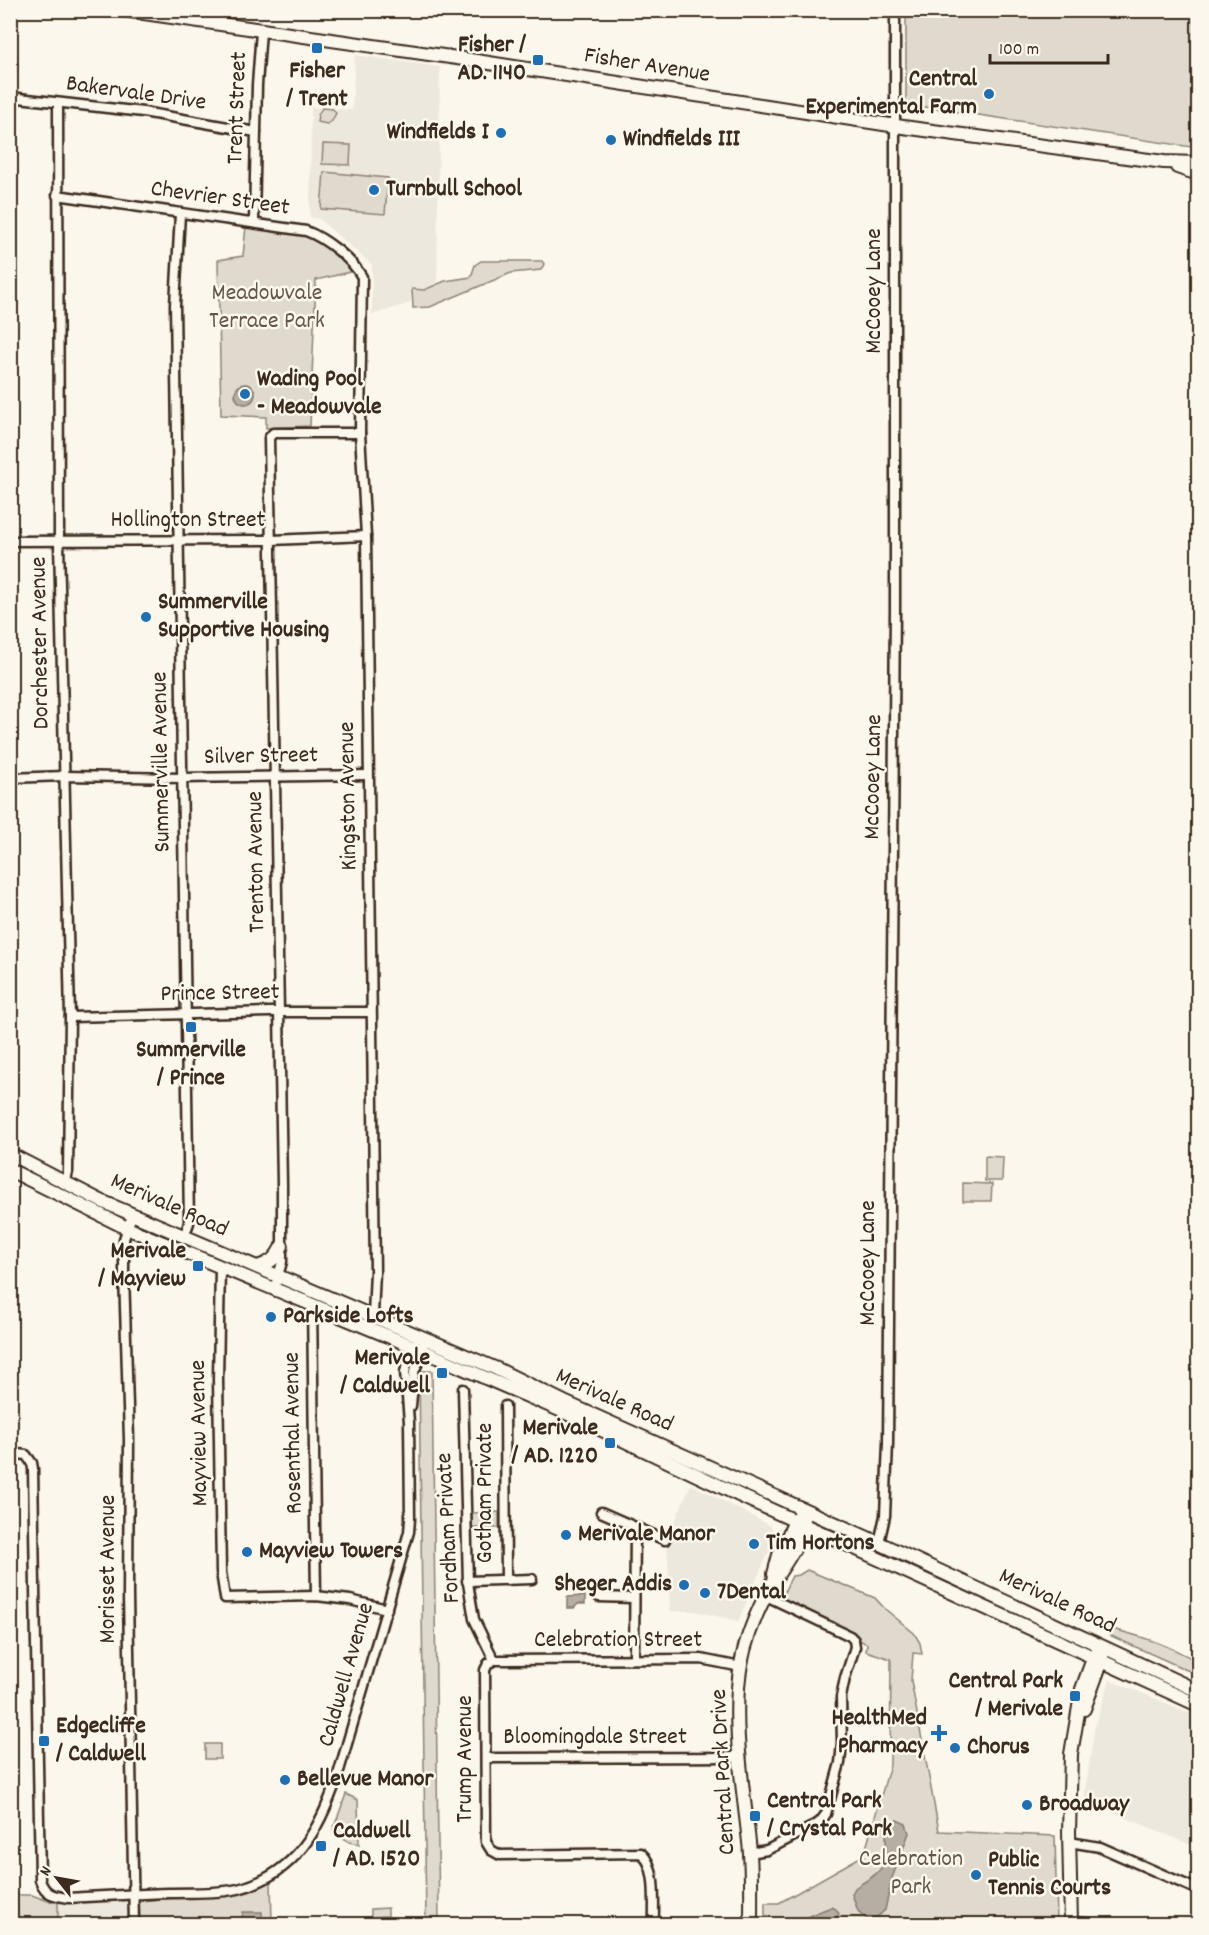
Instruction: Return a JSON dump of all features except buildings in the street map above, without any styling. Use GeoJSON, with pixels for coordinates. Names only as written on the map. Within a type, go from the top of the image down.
{"type":"FeatureCollection","features":[{"type":"Feature","properties":{"kind":"main road","name":"Fisher Avenue"},"geometry":{"type":"LineString","coordinates":[[123,10],[457,58],[895,126],[1164,162],[1198,163]]}},
{"type":"Feature","properties":{"kind":"main road","name":"Fisher Avenue"},"geometry":{"type":"LineString","coordinates":[[1164,162],[1198,174]]}},
{"type":"Feature","properties":{"kind":"main road","name":"Merivale Road"},"geometry":{"type":"LineString","coordinates":[[10,1154],[132,1215],[497,1369],[564,1402],[879,1543],[1198,1690]]}},
{"type":"Feature","properties":{"kind":"main road","name":"Merivale Road"},"geometry":{"type":"LineString","coordinates":[[10,1170],[127,1228],[562,1411],[799,1523],[1198,1705]]}},
{"type":"Feature","properties":{"kind":"main road"},"geometry":{"type":"LineString","coordinates":[[127,1228],[178,1241],[184,1237]]}},
{"type":"Feature","properties":{"kind":"main road"},"geometry":{"type":"LineString","coordinates":[[257,1267],[275,1258],[282,1246]]}},
{"type":"Feature","properties":{"kind":"main road","name":"Central Park Drive"},"geometry":{"type":"LineString","coordinates":[[751,1924],[750,1853],[738,1709],[741,1667],[753,1624],[768,1591],[788,1559],[805,1510]]}},
{"type":"Feature","properties":{"kind":"main road"},"geometry":{"type":"LineString","coordinates":[[1071,1923],[1070,1766],[1080,1696],[1102,1646]]}},
{"type":"Feature","properties":{"kind":"street","name":"McCooey Lane"},"geometry":{"type":"LineString","coordinates":[[879,1543],[885,1516],[888,1443],[895,621],[895,10]]}},
{"type":"Feature","properties":{"kind":"street","name":"Trent Street"},"geometry":{"type":"LineString","coordinates":[[254,222],[261,31]]}},
{"type":"Feature","properties":{"kind":"street","name":"Bakervale Drive"},"geometry":{"type":"LineString","coordinates":[[10,97],[143,112],[256,132]]}},
{"type":"Feature","properties":{"kind":"street","name":"Dorchester Avenue"},"geometry":{"type":"LineString","coordinates":[[58,103],[59,542],[70,1017],[68,1172],[65,1182]]}},
{"type":"Feature","properties":{"kind":"street","name":"Chevrier Street"},"geometry":{"type":"LineString","coordinates":[[57,195],[306,231],[315,234],[356,265],[362,277]]}},
{"type":"Feature","properties":{"kind":"street","name":"Summerville Avenue"},"geometry":{"type":"LineString","coordinates":[[180,214],[175,305],[189,1223],[184,1237]]}},
{"type":"Feature","properties":{"kind":"street","name":"Kingston Avenue"},"geometry":{"type":"LineString","coordinates":[[362,277],[360,433],[366,536],[375,1301],[373,1315]]}},
{"type":"Feature","properties":{"kind":"street","name":"Trenton Avenue"},"geometry":{"type":"LineString","coordinates":[[274,1290],[282,1263],[282,1246],[269,438],[273,433],[360,433]]}},
{"type":"Feature","properties":{"kind":"street","name":"Hollington Street"},"geometry":{"type":"LineString","coordinates":[[10,541],[272,540],[366,536]]}},
{"type":"Feature","properties":{"kind":"street","name":"Silver Street"},"geometry":{"type":"LineString","coordinates":[[10,778],[368,775]]}},
{"type":"Feature","properties":{"kind":"street","name":"Prince Street"},"geometry":{"type":"LineString","coordinates":[[70,1017],[371,1012]]}},
{"type":"Feature","properties":{"kind":"street","name":"Morisset Avenue"},"geometry":{"type":"LineString","coordinates":[[132,1215],[124,1239],[124,1273],[129,1440],[128,1595],[134,1924]]}},
{"type":"Feature","properties":{"kind":"street","name":"Mayview Avenue"},"geometry":{"type":"LineString","coordinates":[[220,1267],[218,1380],[221,1572],[225,1598],[316,1596]]}},
{"type":"Feature","properties":{"kind":"street","name":"Rosenthal Avenue"},"geometry":{"type":"LineString","coordinates":[[312,1305],[316,1596]]}},
{"type":"Feature","properties":{"kind":"street","name":"Caldwell Avenue"},"geometry":{"type":"LineString","coordinates":[[10,1453],[21,1454],[30,1459],[33,1469],[40,1880],[43,1888],[52,1896],[69,1898],[237,1889],[274,1874],[304,1847],[315,1832],[328,1804],[409,1532],[409,1422],[414,1372],[422,1336]]}},
{"type":"Feature","properties":{"kind":"street","name":"Fordham Private"},"geometry":{"type":"LineString","coordinates":[[463,1389],[467,1581],[474,1619],[494,1660]]}},
{"type":"Feature","properties":{"kind":"street","name":"Gotham Private"},"geometry":{"type":"LineString","coordinates":[[505,1406],[506,1580]]}},
{"type":"Feature","properties":{"kind":"street"},"geometry":{"type":"LineString","coordinates":[[602,1512],[665,1540]]}},
{"type":"Feature","properties":{"kind":"street"},"geometry":{"type":"LineString","coordinates":[[634,1659],[635,1527]]}},
{"type":"Feature","properties":{"kind":"street"},"geometry":{"type":"LineString","coordinates":[[467,1581],[532,1579]]}},
{"type":"Feature","properties":{"kind":"street"},"geometry":{"type":"LineString","coordinates":[[750,1853],[767,1850],[814,1826],[826,1814],[842,1753],[840,1718],[843,1686],[855,1647],[854,1640],[850,1636],[768,1591]]}},
{"type":"Feature","properties":{"kind":"street"},"geometry":{"type":"LineString","coordinates":[[316,1596],[350,1600],[387,1609]]}},
{"type":"Feature","properties":{"kind":"street"},"geometry":{"type":"LineString","coordinates":[[599,1596],[634,1598]]}},
{"type":"Feature","properties":{"kind":"street","name":"Celebration Street"},"geometry":{"type":"LineString","coordinates":[[494,1660],[701,1659],[741,1667]]}},
{"type":"Feature","properties":{"kind":"street","name":"Trump Avenue"},"geometry":{"type":"LineString","coordinates":[[494,1660],[485,1670],[486,1842],[491,1850],[500,1855],[641,1853],[648,1859],[652,1868],[654,1924]]}},
{"type":"Feature","properties":{"kind":"street","name":"Bloomingdale Street"},"geometry":{"type":"LineString","coordinates":[[486,1758],[741,1757]]}},
{"type":"Feature","properties":{"kind":"street"},"geometry":{"type":"LineString","coordinates":[[1069,1842],[1100,1847],[1198,1890]]}},
{"type":"Feature","properties":{"kind":"street"},"geometry":{"type":"LineString","coordinates":[[1071,1923],[1095,1924]]}},
{"type":"Feature","properties":{"kind":"shaded area","name":"Turnbull School"},"geometry":{"type":"Polygon","coordinates":[[[355,55],[440,67],[437,283],[411,296],[410,303],[372,315],[372,265],[319,219],[310,217],[311,107],[352,110],[355,55]]]}},
{"type":"Feature","properties":{"kind":"shaded area","name":"Wading Pool - Meadowvale"},"geometry":{"type":"Polygon","coordinates":[[[241,384],[249,384],[255,390],[255,398],[249,404],[241,404],[235,398],[235,390],[241,384]]]}},
{"type":"Feature","properties":{"kind":"shaded area"},"geometry":{"type":"Polygon","coordinates":[[[691,1484],[771,1526],[775,1538],[738,1621],[694,1611],[670,1611],[667,1539],[691,1484]]]}},
{"type":"Feature","properties":{"kind":"shaded area"},"geometry":{"type":"Polygon","coordinates":[[[585,1596],[585,1604],[567,1608],[567,1597],[585,1596]]]}},
{"type":"Feature","properties":{"kind":"shaded area"},"geometry":{"type":"Polygon","coordinates":[[[1110,1680],[1198,1716],[1198,1848],[1084,1800],[1095,1725],[1110,1680]]]}},
{"type":"Feature","properties":{"kind":"shaded area"},"geometry":{"type":"Polygon","coordinates":[[[897,1820],[906,1824],[909,1833],[892,1878],[885,1910],[875,1919],[868,1920],[858,1911],[852,1894],[855,1888],[875,1875],[884,1863],[886,1833],[891,1823],[897,1820]]]}},
{"type":"Feature","properties":{"kind":"shaded area"},"geometry":{"type":"Polygon","coordinates":[[[58,1901],[139,1901],[140,1924],[58,1924],[58,1901]]]}},
{"type":"Feature","properties":{"kind":"shaded area"},"geometry":{"type":"Polygon","coordinates":[[[831,1907],[839,1914],[831,1922],[820,1925],[795,1924],[811,1915],[831,1907]]]}},
{"type":"Feature","properties":{"kind":"shaded area"},"geometry":{"type":"Polygon","coordinates":[[[243,1912],[262,1912],[262,1924],[241,1924],[243,1912]]]}},
{"type":"Feature","properties":{"kind":"green space"},"geometry":{"type":"Polygon","coordinates":[[[906,11],[1198,11],[1198,148],[906,104],[906,11]]]}},
{"type":"Feature","properties":{"kind":"green space"},"geometry":{"type":"Polygon","coordinates":[[[322,108],[333,109],[336,113],[332,121],[327,124],[317,122],[322,108]]]}},
{"type":"Feature","properties":{"kind":"green space"},"geometry":{"type":"Polygon","coordinates":[[[323,144],[351,145],[350,165],[322,164],[323,144]]]}},
{"type":"Feature","properties":{"kind":"green space"},"geometry":{"type":"Polygon","coordinates":[[[324,172],[388,178],[385,214],[321,209],[324,172]]]}},
{"type":"Feature","properties":{"kind":"green space","name":"Meadowvale Terrace Park"},"geometry":{"type":"Polygon","coordinates":[[[246,226],[276,229],[316,241],[354,271],[316,280],[310,426],[266,428],[266,417],[221,415],[218,260],[243,256],[246,226]]]}},
{"type":"Feature","properties":{"kind":"green space"},"geometry":{"type":"Polygon","coordinates":[[[481,261],[542,261],[544,264],[541,270],[511,273],[430,307],[413,308],[412,289],[424,290],[445,281],[471,277],[475,265],[481,261]]]}},
{"type":"Feature","properties":{"kind":"green space"},"geometry":{"type":"Polygon","coordinates":[[[985,1156],[1003,1157],[1002,1181],[985,1181],[985,1156]]]}},
{"type":"Feature","properties":{"kind":"green space"},"geometry":{"type":"Polygon","coordinates":[[[963,1183],[992,1184],[991,1201],[963,1201],[963,1183]]]}},
{"type":"Feature","properties":{"kind":"green space"},"geometry":{"type":"Polygon","coordinates":[[[419,1371],[432,1371],[439,1924],[426,1924],[419,1371]]]}},
{"type":"Feature","properties":{"kind":"green space"},"geometry":{"type":"Polygon","coordinates":[[[499,1512],[499,1528],[472,1528],[472,1513],[499,1512]]]}},
{"type":"Feature","properties":{"kind":"green space","name":"Celebration Park"},"geometry":{"type":"Polygon","coordinates":[[[807,1570],[875,1598],[914,1633],[920,1643],[922,1654],[913,1653],[911,1681],[939,1831],[1055,1836],[1057,1924],[765,1924],[765,1903],[779,1903],[864,1855],[890,1765],[891,1659],[866,1651],[867,1644],[861,1641],[855,1633],[788,1602],[782,1596],[792,1576],[807,1570]]]}},
{"type":"Feature","properties":{"kind":"green space"},"geometry":{"type":"Polygon","coordinates":[[[1109,1628],[1176,1650],[1198,1662],[1198,1675],[1109,1635],[1106,1631],[1109,1628]]]}},
{"type":"Feature","properties":{"kind":"green space"},"geometry":{"type":"Polygon","coordinates":[[[205,1744],[220,1744],[220,1759],[205,1759],[205,1744]]]}},
{"type":"Feature","properties":{"kind":"green space"},"geometry":{"type":"Polygon","coordinates":[[[346,1794],[358,1800],[359,1844],[349,1842],[333,1830],[346,1794]]]}},
{"type":"Feature","properties":{"kind":"green space"},"geometry":{"type":"Polygon","coordinates":[[[271,1880],[272,1924],[140,1924],[139,1901],[238,1893],[271,1880]]]}},
{"type":"Feature","properties":{"kind":"green space"},"geometry":{"type":"Polygon","coordinates":[[[11,1895],[32,1895],[48,1901],[58,1901],[58,1924],[11,1924],[11,1895]]]}},
{"type":"Feature","properties":{"kind":"green space"},"geometry":{"type":"Polygon","coordinates":[[[388,1908],[388,1916],[371,1917],[371,1909],[388,1908]]]}},
{"type":"Feature","properties":{"kind":"place","name":"Fisher / Trent"},"geometry":{"type":"Point","coordinates":[317,48]}},
{"type":"Feature","properties":{"kind":"place","name":"Fisher / AD. 1140"},"geometry":{"type":"Point","coordinates":[538,60]}},
{"type":"Feature","properties":{"kind":"place","name":"Central Experimental Farm"},"geometry":{"type":"Point","coordinates":[989,94]}},
{"type":"Feature","properties":{"kind":"place","name":"Windfields I"},"geometry":{"type":"Point","coordinates":[501,133]}},
{"type":"Feature","properties":{"kind":"place","name":"Windfields III"},"geometry":{"type":"Point","coordinates":[611,140]}},
{"type":"Feature","properties":{"kind":"place","name":"Turnbull School"},"geometry":{"type":"Point","coordinates":[374,190]}},
{"type":"Feature","properties":{"kind":"place","name":"Wading Pool - Meadowvale"},"geometry":{"type":"Point","coordinates":[245,394]}},
{"type":"Feature","properties":{"kind":"place","name":"Summerville Supportive Housing"},"geometry":{"type":"Point","coordinates":[146,617]}},
{"type":"Feature","properties":{"kind":"place","name":"Summerville / Prince"},"geometry":{"type":"Point","coordinates":[191,1027]}},
{"type":"Feature","properties":{"kind":"place","name":"Merivale / Mayview"},"geometry":{"type":"Point","coordinates":[198,1266]}},
{"type":"Feature","properties":{"kind":"place","name":"Parkside Lofts"},"geometry":{"type":"Point","coordinates":[271,1317]}},
{"type":"Feature","properties":{"kind":"place","name":"Merivale / Caldwell"},"geometry":{"type":"Point","coordinates":[442,1373]}},
{"type":"Feature","properties":{"kind":"place","name":"Merivale / AD. 1220"},"geometry":{"type":"Point","coordinates":[610,1443]}},
{"type":"Feature","properties":{"kind":"place","name":"Merivale Manor"},"geometry":{"type":"Point","coordinates":[566,1535]}},
{"type":"Feature","properties":{"kind":"place","name":"Tim Hortons"},"geometry":{"type":"Point","coordinates":[754,1544]}},
{"type":"Feature","properties":{"kind":"place","name":"Mayview Towers"},"geometry":{"type":"Point","coordinates":[247,1552]}},
{"type":"Feature","properties":{"kind":"place","name":"Sheger Addis"},"geometry":{"type":"Point","coordinates":[684,1585]}},
{"type":"Feature","properties":{"kind":"place","name":"7Dental"},"geometry":{"type":"Point","coordinates":[705,1593]}},
{"type":"Feature","properties":{"kind":"place","name":"Central Park / Merivale"},"geometry":{"type":"Point","coordinates":[1075,1696]}},
{"type":"Feature","properties":{"kind":"place","name":"HealthMed Pharmacy"},"geometry":{"type":"Point","coordinates":[939,1733]}},
{"type":"Feature","properties":{"kind":"place","name":"Edgecliffe / Caldwell"},"geometry":{"type":"Point","coordinates":[44,1741]}},
{"type":"Feature","properties":{"kind":"place","name":"Chorus"},"geometry":{"type":"Point","coordinates":[955,1748]}},
{"type":"Feature","properties":{"kind":"place","name":"Bellevue Manor"},"geometry":{"type":"Point","coordinates":[285,1780]}},
{"type":"Feature","properties":{"kind":"place","name":"Broadway"},"geometry":{"type":"Point","coordinates":[1027,1805]}},
{"type":"Feature","properties":{"kind":"place","name":"Central Park / Crystal Park"},"geometry":{"type":"Point","coordinates":[755,1816]}},
{"type":"Feature","properties":{"kind":"place","name":"Caldwell / AD. 1520"},"geometry":{"type":"Point","coordinates":[321,1846]}},
{"type":"Feature","properties":{"kind":"place","name":"Public Tennis Courts"},"geometry":{"type":"Point","coordinates":[976,1875]}}]}
